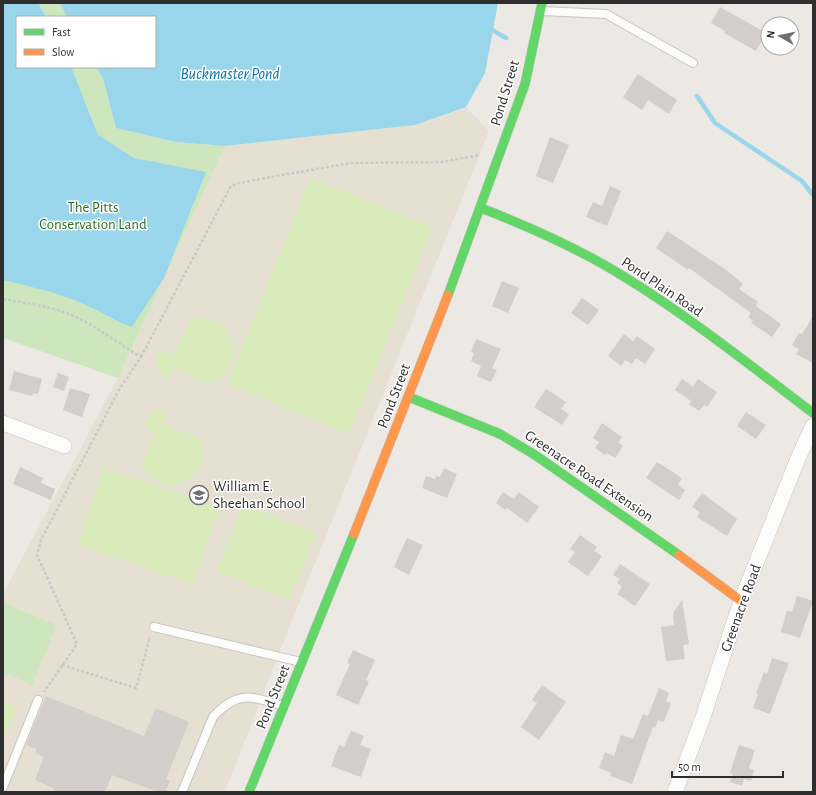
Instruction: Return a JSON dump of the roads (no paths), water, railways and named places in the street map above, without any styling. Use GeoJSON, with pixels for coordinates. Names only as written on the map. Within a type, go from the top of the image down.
{"type":"FeatureCollection","features":[{"type":"Feature","properties":{"kind":"street","name":"Pond Street"},"geometry":{"type":"LineString","coordinates":[[250,792],[409,397],[481,208],[525,84],[542,7]]}},
{"type":"Feature","properties":{"kind":"street","name":"Pond Plain Road"},"geometry":{"type":"LineString","coordinates":[[481,208],[530,228],[594,259],[628,279],[677,313],[813,413]]}},
{"type":"Feature","properties":{"kind":"street","name":"Greenacre Road Extension"},"geometry":{"type":"LineString","coordinates":[[409,397],[500,434],[536,455],[741,600]]}},
{"type":"Feature","properties":{"kind":"street"},"geometry":{"type":"LineString","coordinates":[[3,423],[64,446]]}},
{"type":"Feature","properties":{"kind":"street","name":"Greenacre Road"},"geometry":{"type":"LineString","coordinates":[[675,792],[702,720],[741,600],[799,456],[813,426]]}},
{"type":"Feature","properties":{"kind":"lane"},"geometry":{"type":"LineString","coordinates":[[542,7],[606,14],[693,63]]}},
{"type":"Feature","properties":{"kind":"lane"},"geometry":{"type":"LineString","coordinates":[[154,626],[303,662]]}},
{"type":"Feature","properties":{"kind":"lane"},"geometry":{"type":"LineString","coordinates":[[182,792],[213,717],[222,707],[236,698],[256,698],[285,706]]}},
{"type":"Feature","properties":{"kind":"lane"},"geometry":{"type":"LineString","coordinates":[[3,788],[38,700]]}},
{"type":"Feature","properties":{"kind":"water","name":"The Pitts Conservation Land"},"geometry":{"type":"Polygon","coordinates":[[[3,3],[38,3],[45,16],[16,16],[16,68],[71,68],[98,135],[134,158],[206,172],[164,278],[132,327],[68,297],[3,280],[3,3]]]}},
{"type":"Feature","properties":{"kind":"water","name":"Buckmaster Pond"},"geometry":{"type":"Polygon","coordinates":[[[60,3],[498,3],[485,73],[466,107],[415,125],[225,146],[176,142],[116,128],[103,78],[97,68],[156,68],[156,16],[66,16],[60,3]]]}},
{"type":"Feature","properties":{"kind":"waterway"},"geometry":{"type":"LineString","coordinates":[[489,28],[506,38]]}},
{"type":"Feature","properties":{"kind":"waterway"},"geometry":{"type":"LineString","coordinates":[[697,96],[715,123],[802,181],[813,195]]}},
{"type":"Feature","properties":{"kind":"place","name":"William E. Sheehan School"},"geometry":{"type":"Point","coordinates":[199,495]}}]}
